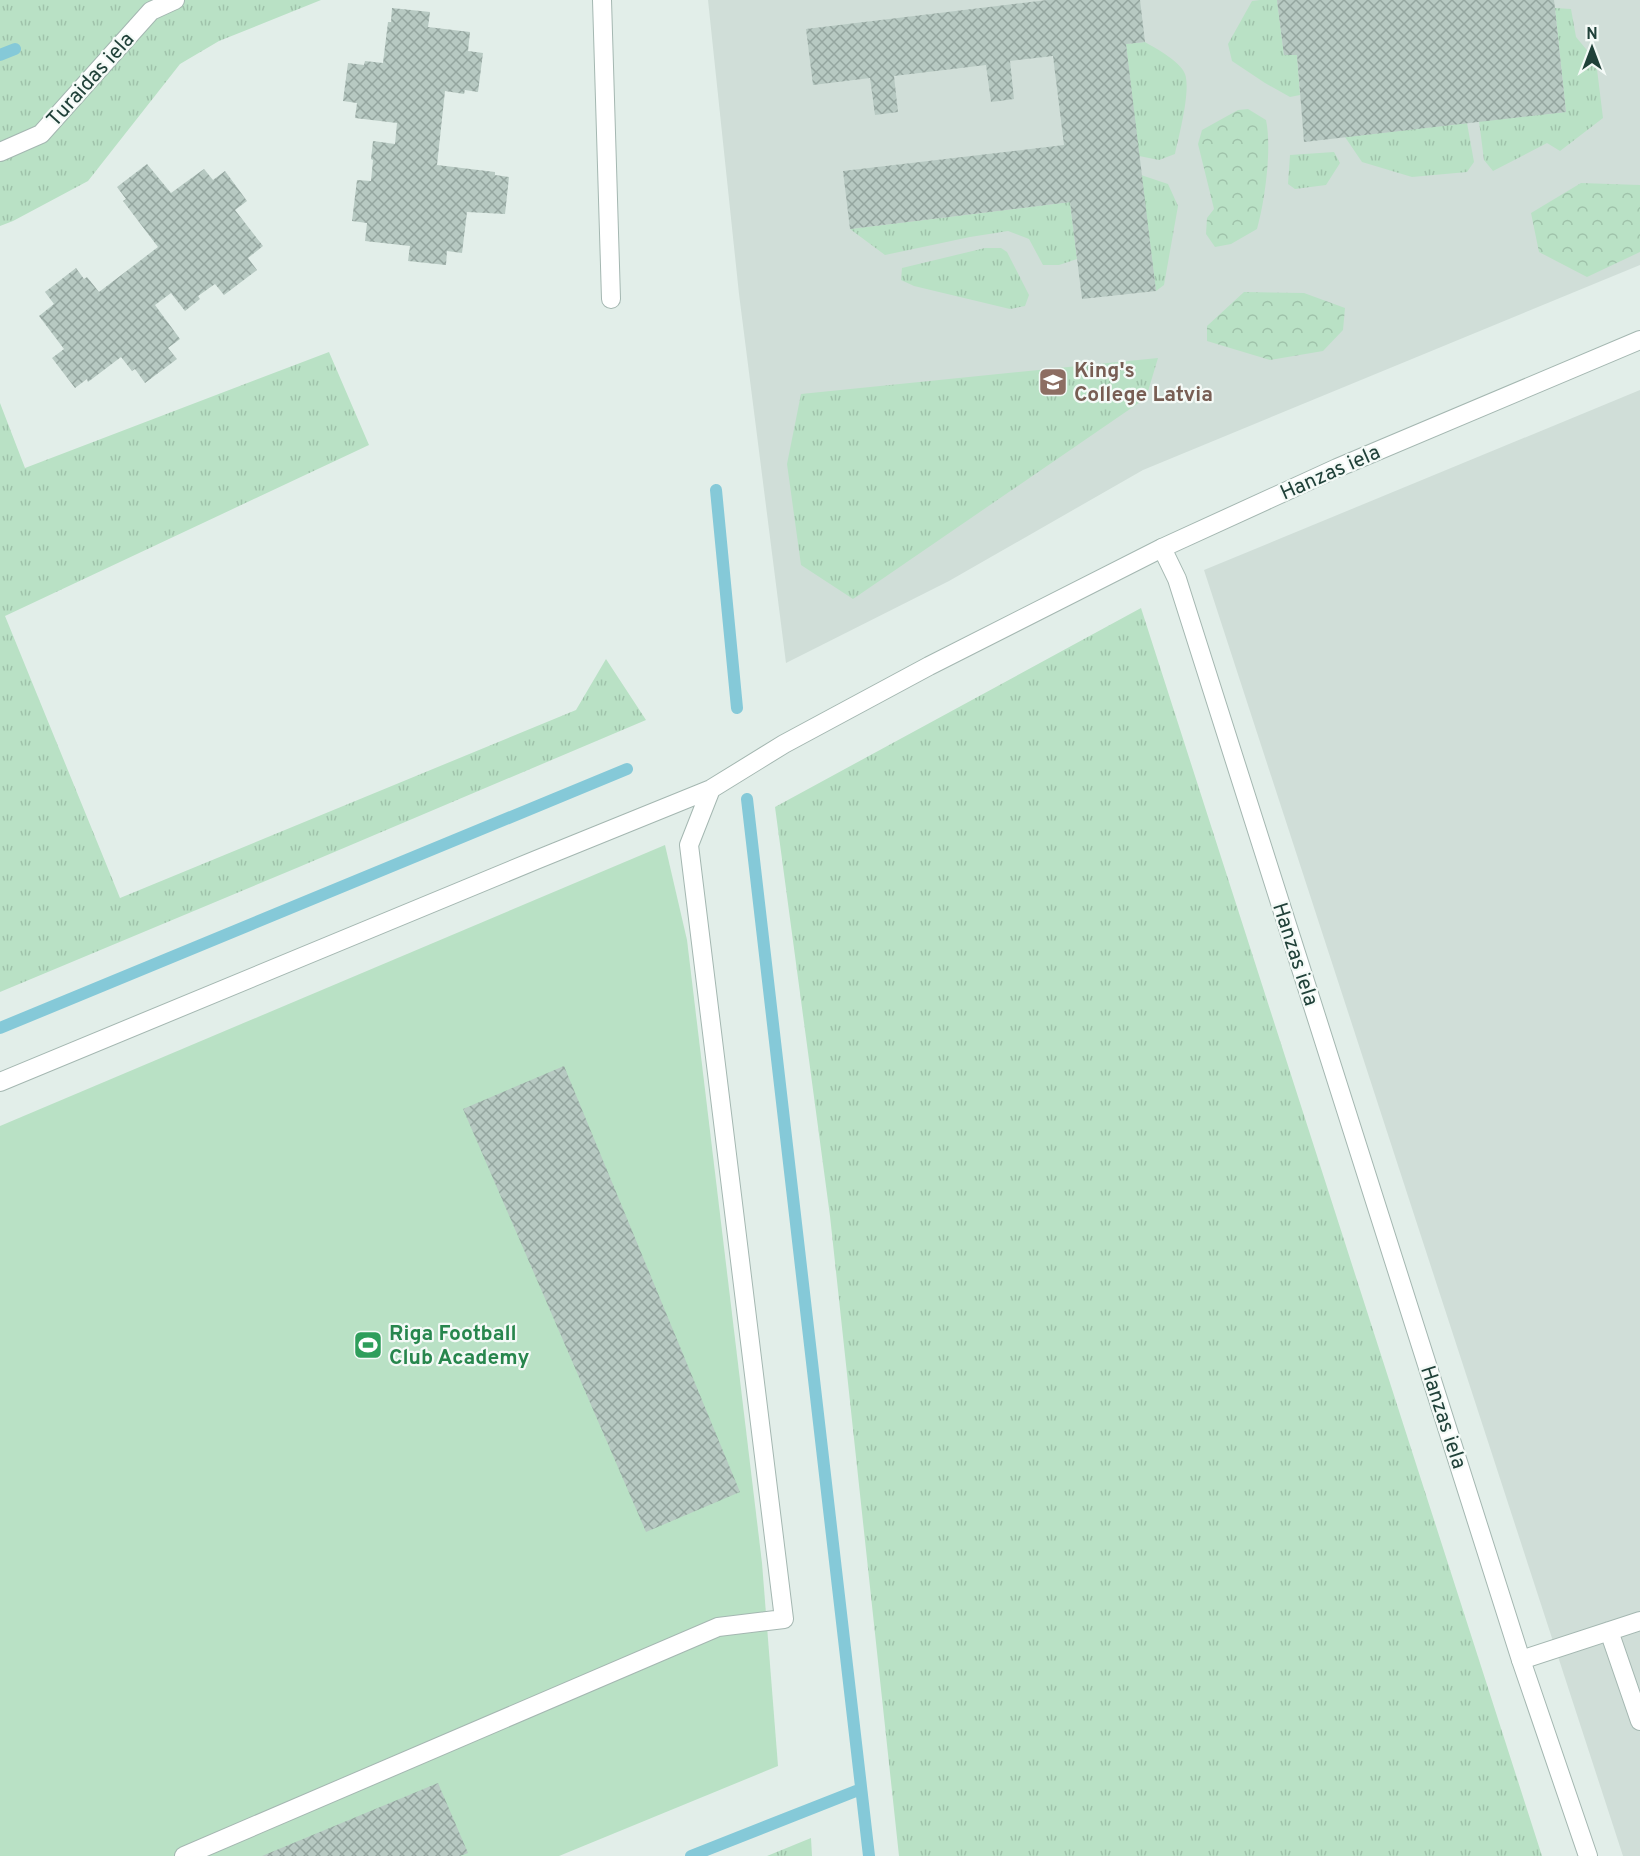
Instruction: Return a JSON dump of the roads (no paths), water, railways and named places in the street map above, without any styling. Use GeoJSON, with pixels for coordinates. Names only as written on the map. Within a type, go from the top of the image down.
{"type":"FeatureCollection","features":[{"type":"Feature","properties":{"kind":"street","name":"Turaidas iela"},"geometry":{"type":"LineString","coordinates":[[0,152],[41,134],[151,11],[175,0]]}},
{"type":"Feature","properties":{"kind":"street"},"geometry":{"type":"LineString","coordinates":[[602,0],[611,299]]}},
{"type":"Feature","properties":{"kind":"street","name":"Hanzas iela"},"geometry":{"type":"LineString","coordinates":[[1588,1856],[1521,1660],[1177,579],[1162,548],[1337,468],[1640,340]]}},
{"type":"Feature","properties":{"kind":"street"},"geometry":{"type":"LineString","coordinates":[[0,1082],[711,789],[784,744],[888,688],[1162,548]]}},
{"type":"Feature","properties":{"kind":"street"},"geometry":{"type":"LineString","coordinates":[[184,1856],[718,1627],[784,1619],[690,845],[711,789]]}},
{"type":"Feature","properties":{"kind":"street"},"geometry":{"type":"LineString","coordinates":[[1521,1660],[1640,1621]]}},
{"type":"Feature","properties":{"kind":"street"},"geometry":{"type":"LineString","coordinates":[[1609,1631],[1640,1722]]}},
{"type":"Feature","properties":{"kind":"waterway"},"geometry":{"type":"LineString","coordinates":[[0,55],[15,49]]}},
{"type":"Feature","properties":{"kind":"waterway"},"geometry":{"type":"LineString","coordinates":[[716,490],[737,708]]}},
{"type":"Feature","properties":{"kind":"waterway"},"geometry":{"type":"LineString","coordinates":[[0,1028],[627,769]]}},
{"type":"Feature","properties":{"kind":"waterway"},"geometry":{"type":"LineString","coordinates":[[747,799],[869,1856]]}},
{"type":"Feature","properties":{"kind":"waterway"},"geometry":{"type":"LineString","coordinates":[[691,1856],[861,1789]]}},
{"type":"Feature","properties":{"kind":"place","name":"King's College Latvia"},"geometry":{"type":"Point","coordinates":[1053,382]}},
{"type":"Feature","properties":{"kind":"place","name":"Riga Football Club Academy"},"geometry":{"type":"Point","coordinates":[368,1345]}}]}
